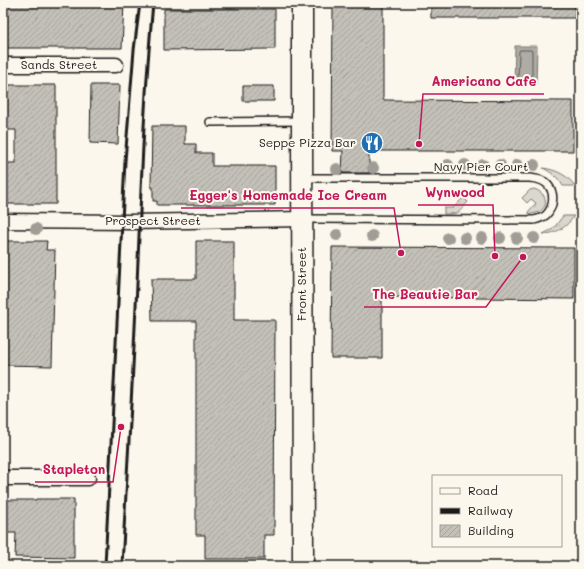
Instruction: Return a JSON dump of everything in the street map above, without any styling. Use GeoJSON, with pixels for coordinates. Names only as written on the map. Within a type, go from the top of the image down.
{"type":"FeatureCollection","features":[{"type":"Feature","properties":{"kind":"street","name":"Front Street"},"geometry":{"type":"LineString","coordinates":[[302,3],[303,566]]}},
{"type":"Feature","properties":{"kind":"street","name":"Sands Street"},"geometry":{"type":"LineString","coordinates":[[3,65],[116,64]]}},
{"type":"Feature","properties":{"kind":"street","name":"Prospect Street"},"geometry":{"type":"LineString","coordinates":[[3,221],[130,222],[302,219]]}},
{"type":"Feature","properties":{"kind":"street"},"geometry":{"type":"LineString","coordinates":[[3,478],[88,478]]}},
{"type":"Feature","properties":{"kind":"lane"},"geometry":{"type":"LineString","coordinates":[[210,122],[302,121]]}},
{"type":"Feature","properties":{"kind":"lane","name":"Navy Pier Court"},"geometry":{"type":"LineString","coordinates":[[302,178],[530,178],[539,179],[547,184],[551,191],[552,200],[546,215],[534,220],[302,219]]}},
{"type":"Feature","properties":{"kind":"green space"},"geometry":{"type":"Polygon","coordinates":[[[543,168],[553,170],[561,174],[569,179],[575,186],[563,186],[559,180],[543,168]]]}},
{"type":"Feature","properties":{"kind":"green space"},"geometry":{"type":"Polygon","coordinates":[[[534,189],[543,195],[545,203],[541,211],[529,214],[528,212],[536,203],[531,199],[527,203],[522,198],[530,190],[534,189]]]}},
{"type":"Feature","properties":{"kind":"green space"},"geometry":{"type":"Polygon","coordinates":[[[463,198],[468,202],[460,211],[453,214],[444,214],[444,208],[453,208],[463,198]]]}},
{"type":"Feature","properties":{"kind":"green space"},"geometry":{"type":"Polygon","coordinates":[[[563,216],[574,216],[561,229],[552,233],[543,234],[553,229],[563,216]]]}},
{"type":"Feature","properties":{"kind":"water"},"geometry":{"type":"Polygon","coordinates":[[[515,46],[537,46],[536,84],[514,84],[515,46]]]}},
{"type":"Feature","properties":{"kind":"building"},"geometry":{"type":"Polygon","coordinates":[[[3,3],[124,3],[122,48],[3,48],[3,3]]]}},
{"type":"Feature","properties":{"kind":"building"},"geometry":{"type":"Polygon","coordinates":[[[333,3],[383,3],[383,100],[573,101],[573,151],[369,151],[369,173],[342,173],[343,151],[332,151],[333,3]]]}},
{"type":"Feature","properties":{"kind":"building"},"geometry":{"type":"Polygon","coordinates":[[[431,3],[575,3],[575,18],[431,18],[431,3]]]}},
{"type":"Feature","properties":{"kind":"building"},"geometry":{"type":"Polygon","coordinates":[[[164,9],[275,9],[275,49],[164,50],[164,9]]]}},
{"type":"Feature","properties":{"kind":"building"},"geometry":{"type":"Polygon","coordinates":[[[3,85],[56,85],[56,204],[3,204],[3,163],[16,163],[16,130],[3,130],[3,85]]]}},
{"type":"Feature","properties":{"kind":"building"},"geometry":{"type":"Polygon","coordinates":[[[91,85],[120,85],[118,144],[90,143],[91,85]]]}},
{"type":"Feature","properties":{"kind":"building"},"geometry":{"type":"Polygon","coordinates":[[[243,86],[274,86],[274,101],[243,101],[243,86]]]}},
{"type":"Feature","properties":{"kind":"building"},"geometry":{"type":"Polygon","coordinates":[[[152,126],[185,126],[185,144],[196,144],[196,153],[212,153],[212,166],[275,166],[275,205],[157,205],[157,201],[153,201],[153,187],[151,187],[152,126]]]}},
{"type":"Feature","properties":{"kind":"building"},"geometry":{"type":"Polygon","coordinates":[[[3,241],[47,241],[46,250],[55,250],[52,366],[3,365],[3,241]]]}},
{"type":"Feature","properties":{"kind":"building"},"geometry":{"type":"Polygon","coordinates":[[[196,241],[234,241],[234,320],[275,320],[274,535],[264,535],[264,559],[205,559],[205,535],[196,535],[196,321],[152,321],[151,279],[196,279],[196,241]]]}},
{"type":"Feature","properties":{"kind":"building"},"geometry":{"type":"Polygon","coordinates":[[[332,247],[574,248],[574,299],[382,297],[382,358],[331,358],[332,247]]]}},
{"type":"Feature","properties":{"kind":"building"},"geometry":{"type":"Polygon","coordinates":[[[74,499],[74,558],[15,557],[16,533],[3,533],[3,500],[74,499]]]}},
{"type":"Feature","properties":{"kind":"railway"},"geometry":{"type":"LineString","coordinates":[[105,566],[125,161],[134,50],[140,3]]}},
{"type":"Feature","properties":{"kind":"railway"},"geometry":{"type":"LineString","coordinates":[[122,566],[134,354],[141,179],[153,3]]}},
{"type":"Feature","properties":{"kind":"place","name":"Seppe Pizza Bar"},"geometry":{"type":"Point","coordinates":[372,143]}},
{"type":"Feature","properties":{"kind":"place","name":"Americano Cafe"},"geometry":{"type":"Point","coordinates":[419,144]}},
{"type":"Feature","properties":{"kind":"place","name":"Egger's Homemade Ice Cream"},"geometry":{"type":"Point","coordinates":[401,253]}},
{"type":"Feature","properties":{"kind":"place","name":"Wynwood"},"geometry":{"type":"Point","coordinates":[495,256]}},
{"type":"Feature","properties":{"kind":"place","name":"The Beautie Bar"},"geometry":{"type":"Point","coordinates":[523,257]}},
{"type":"Feature","properties":{"kind":"place","name":"Stapleton"},"geometry":{"type":"Point","coordinates":[121,427]}}]}
